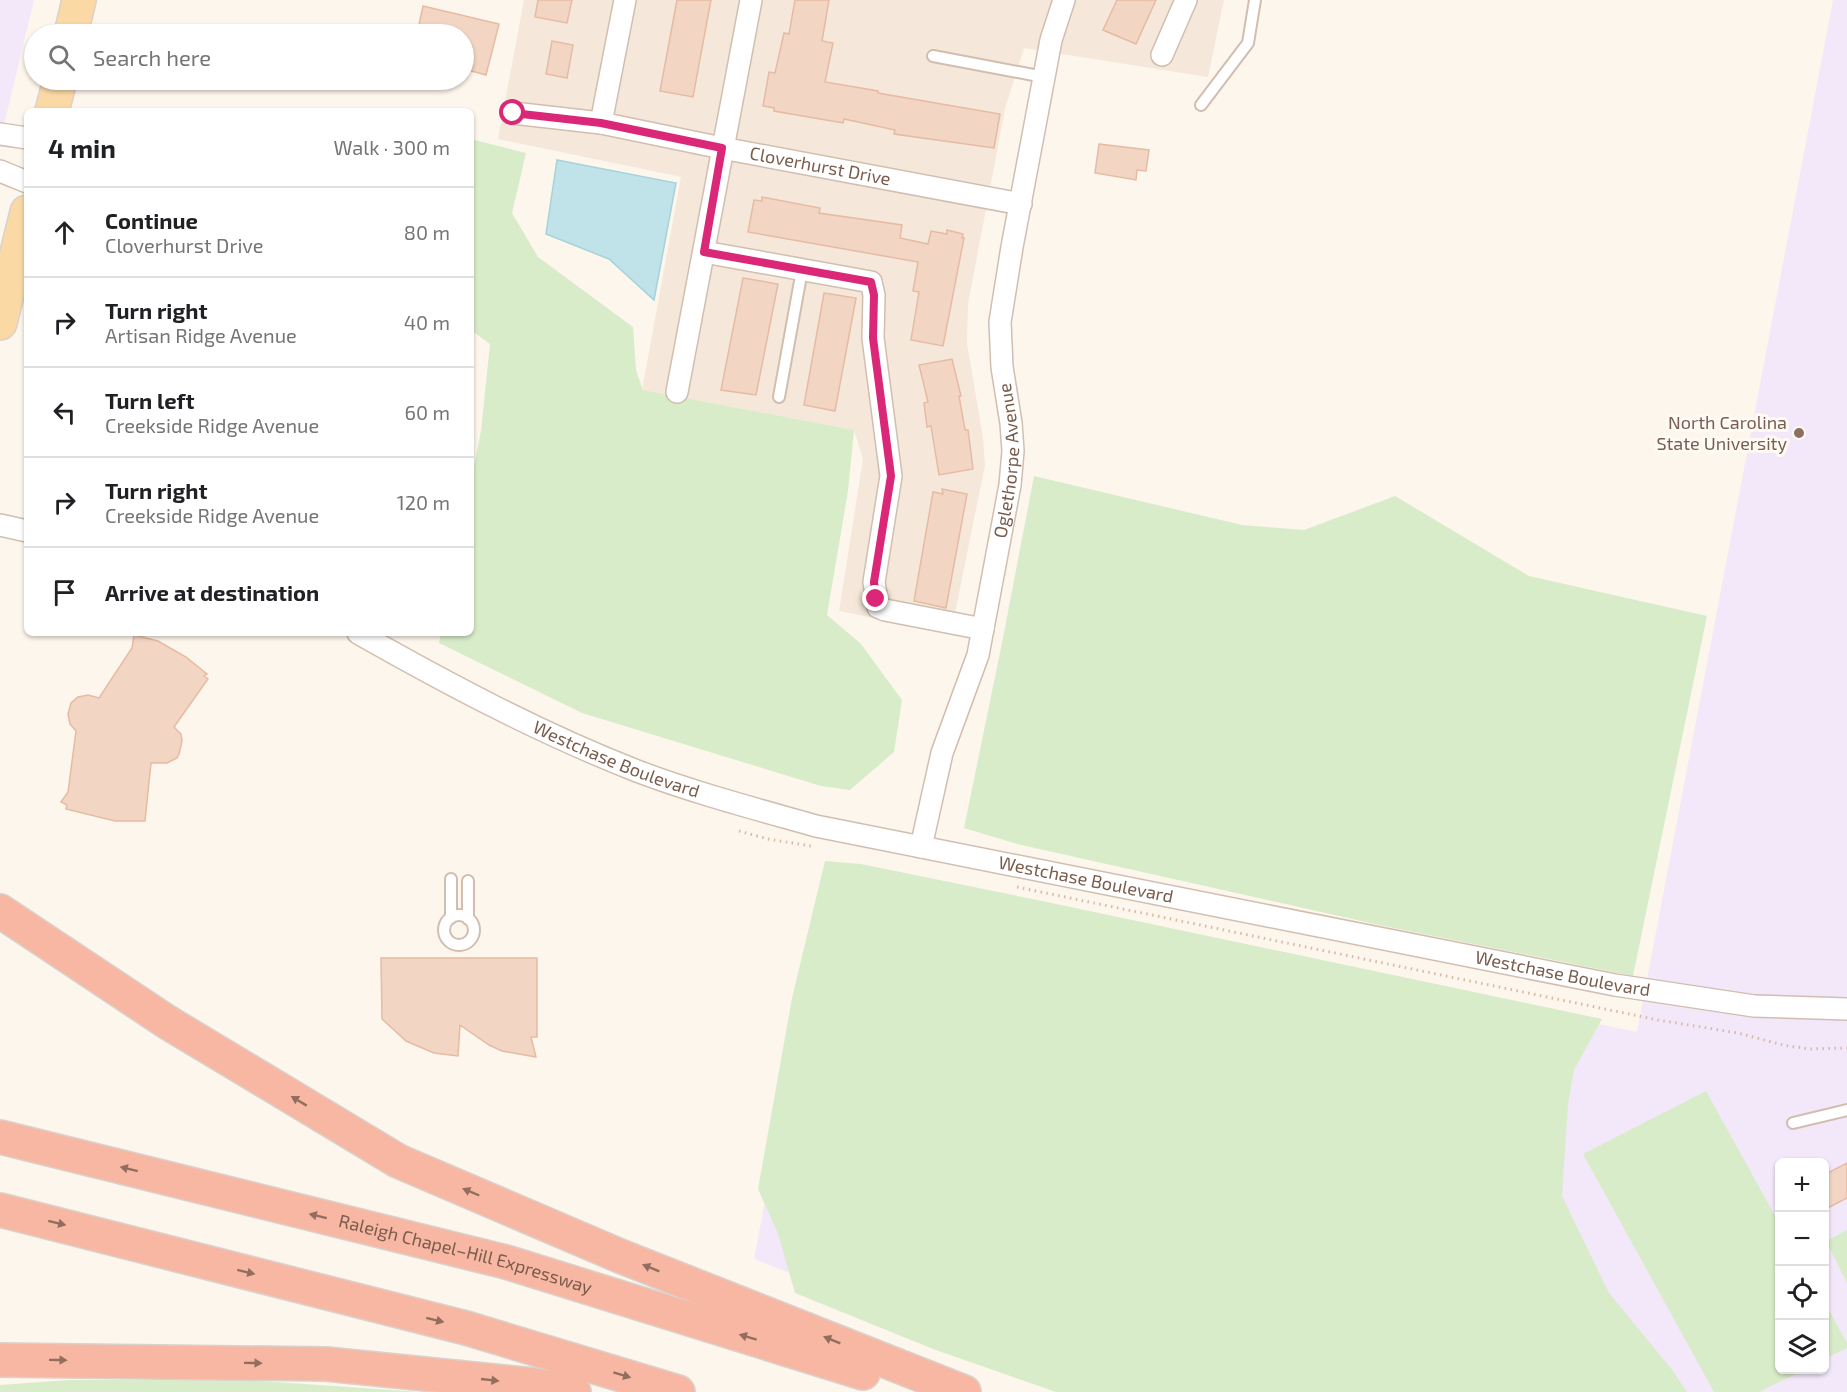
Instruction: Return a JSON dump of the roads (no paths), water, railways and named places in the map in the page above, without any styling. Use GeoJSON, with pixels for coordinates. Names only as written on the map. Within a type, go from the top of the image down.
{"type":"FeatureCollection","features":[{"type":"Feature","properties":{"kind":"highway"},"geometry":{"type":"LineString","coordinates":[[0,911],[166,1022],[398,1161],[620,1256],[964,1392]]}},
{"type":"Feature","properties":{"kind":"highway","name":"Raleigh Chapel–Hill Expressway"},"geometry":{"type":"LineString","coordinates":[[0,1137],[506,1262],[924,1392]]}},
{"type":"Feature","properties":{"kind":"highway"},"geometry":{"type":"LineString","coordinates":[[0,1210],[466,1328],[678,1392]]}},
{"type":"Feature","properties":{"kind":"highway"},"geometry":{"type":"LineString","coordinates":[[0,1360],[326,1364],[534,1385],[574,1392]]}},
{"type":"Feature","properties":{"kind":"main road"},"geometry":{"type":"LineString","coordinates":[[73,24],[79,0]]}},
{"type":"Feature","properties":{"kind":"main road"},"geometry":{"type":"LineString","coordinates":[[53,108],[57,90]]}},
{"type":"Feature","properties":{"kind":"main road"},"geometry":{"type":"LineString","coordinates":[[0,323],[24,224]]}},
{"type":"Feature","properties":{"kind":"street"},"geometry":{"type":"LineString","coordinates":[[601,123],[625,0]]}},
{"type":"Feature","properties":{"kind":"street"},"geometry":{"type":"LineString","coordinates":[[677,392],[751,0]]}},
{"type":"Feature","properties":{"kind":"street","name":"Oglethorpe Avenue"},"geometry":{"type":"LineString","coordinates":[[921,847],[942,753],[978,655],[1010,485],[1013,451],[1011,416],[1002,367],[1000,322],[1051,40],[1064,0]]}},
{"type":"Feature","properties":{"kind":"street"},"geometry":{"type":"LineString","coordinates":[[1162,55],[1186,0]]}},
{"type":"Feature","properties":{"kind":"street","name":"Cloverhurst Drive"},"geometry":{"type":"LineString","coordinates":[[513,113],[601,123],[1021,204]]}},
{"type":"Feature","properties":{"kind":"street"},"geometry":{"type":"LineString","coordinates":[[0,134],[24,138]]}},
{"type":"Feature","properties":{"kind":"street"},"geometry":{"type":"LineString","coordinates":[[0,171],[24,181]]}},
{"type":"Feature","properties":{"kind":"street"},"geometry":{"type":"LineString","coordinates":[[704,252],[871,282],[873,338],[891,476],[874,582],[878,607],[983,629]]}},
{"type":"Feature","properties":{"kind":"street"},"geometry":{"type":"LineString","coordinates":[[0,525],[24,530]]}},
{"type":"Feature","properties":{"kind":"street","name":"Westchase Boulevard"},"geometry":{"type":"LineString","coordinates":[[363,636],[437,677],[555,737],[638,771],[816,826],[1614,985],[1754,1006],[1847,1009]]}},
{"type":"Feature","properties":{"kind":"lane"},"geometry":{"type":"LineString","coordinates":[[1201,105],[1248,43],[1255,0]]}},
{"type":"Feature","properties":{"kind":"lane"},"geometry":{"type":"LineString","coordinates":[[933,56],[1044,77]]}},
{"type":"Feature","properties":{"kind":"lane"},"geometry":{"type":"LineString","coordinates":[[779,396],[801,270]]}},
{"type":"Feature","properties":{"kind":"lane"},"geometry":{"type":"LineString","coordinates":[[451,879],[451,918]]}},
{"type":"Feature","properties":{"kind":"lane"},"geometry":{"type":"LineString","coordinates":[[468,880],[468,918],[474,927],[473,937],[466,944],[456,945],[447,940],[444,931],[446,922],[459,915],[468,918]]}},
{"type":"Feature","properties":{"kind":"lane"},"geometry":{"type":"LineString","coordinates":[[1792,1123],[1847,1110]]}},
{"type":"Feature","properties":{"kind":"water"},"geometry":{"type":"Polygon","coordinates":[[[557,160],[676,183],[654,300],[609,259],[546,234],[557,160]]]}},
{"type":"Feature","properties":{"kind":"place","name":"North Carolina State University"},"geometry":{"type":"Point","coordinates":[1799,433]}}]}
